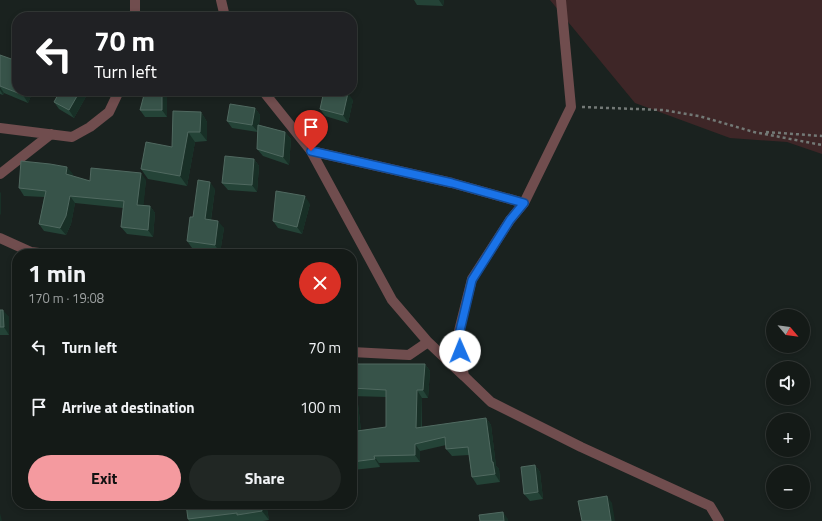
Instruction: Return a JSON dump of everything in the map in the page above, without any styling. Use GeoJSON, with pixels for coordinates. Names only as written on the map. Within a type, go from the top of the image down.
{"type":"FeatureCollection","features":[{"type":"Feature","properties":{"kind":"street"},"geometry":{"type":"LineString","coordinates":[[134,0],[135,12]]}},
{"type":"Feature","properties":{"kind":"street"},"geometry":{"type":"LineString","coordinates":[[220,0],[224,12]]}},
{"type":"Feature","properties":{"kind":"street"},"geometry":{"type":"LineString","coordinates":[[464,376],[458,339],[472,280],[510,220],[524,203],[571,107],[561,0]]}},
{"type":"Feature","properties":{"kind":"street"},"geometry":{"type":"LineString","coordinates":[[0,128],[72,136],[90,127],[109,112],[117,96]]}},
{"type":"Feature","properties":{"kind":"street"},"geometry":{"type":"LineString","coordinates":[[267,96],[311,151],[392,300],[428,342],[491,402],[581,447],[710,506],[719,521]]}},
{"type":"Feature","properties":{"kind":"street"},"geometry":{"type":"LineString","coordinates":[[0,174],[51,134]]}},
{"type":"Feature","properties":{"kind":"street"},"geometry":{"type":"LineString","coordinates":[[311,151],[452,183],[524,203]]}},
{"type":"Feature","properties":{"kind":"street"},"geometry":{"type":"LineString","coordinates":[[0,238],[24,249]]}},
{"type":"Feature","properties":{"kind":"street"},"geometry":{"type":"LineString","coordinates":[[357,352],[409,356],[428,342]]}},
{"type":"Feature","properties":{"kind":"path"},"geometry":{"type":"LineString","coordinates":[[571,107],[663,110],[699,116],[754,132],[822,144]]}},
{"type":"Feature","properties":{"kind":"path"},"geometry":{"type":"LineString","coordinates":[[754,132],[822,136]]}},
{"type":"Feature","properties":{"kind":"shaded area"},"geometry":{"type":"Polygon","coordinates":[[[550,0],[822,0],[822,154],[787,142],[730,138],[635,103],[550,0]]]}},
{"type":"Feature","properties":{"kind":"building"},"geometry":{"type":"Polygon","coordinates":[[[0,55],[12,59],[12,91],[0,86],[0,55]]]}},
{"type":"Feature","properties":{"kind":"building"},"geometry":{"type":"Polygon","coordinates":[[[57,96],[77,96],[69,110],[54,102],[57,96]]]}},
{"type":"Feature","properties":{"kind":"building"},"geometry":{"type":"Polygon","coordinates":[[[144,96],[162,96],[162,110],[140,110],[144,96]]]}},
{"type":"Feature","properties":{"kind":"building"},"geometry":{"type":"Polygon","coordinates":[[[323,96],[347,96],[343,115],[320,109],[323,96]]]}},
{"type":"Feature","properties":{"kind":"building"},"geometry":{"type":"Polygon","coordinates":[[[230,104],[255,108],[252,125],[227,121],[230,104]]]}},
{"type":"Feature","properties":{"kind":"building"},"geometry":{"type":"Polygon","coordinates":[[[173,111],[201,112],[200,132],[188,132],[180,176],[141,169],[146,142],[172,147],[173,111]]]}},
{"type":"Feature","properties":{"kind":"building"},"geometry":{"type":"Polygon","coordinates":[[[258,125],[285,132],[283,157],[257,149],[258,125]]]}},
{"type":"Feature","properties":{"kind":"building"},"geometry":{"type":"Polygon","coordinates":[[[225,156],[254,159],[252,185],[222,183],[225,156]]]}},
{"type":"Feature","properties":{"kind":"building"},"geometry":{"type":"Polygon","coordinates":[[[21,161],[67,167],[66,174],[90,181],[91,168],[141,173],[137,205],[150,206],[148,230],[121,227],[124,201],[70,196],[66,216],[60,228],[39,224],[46,191],[19,188],[21,161]]]}},
{"type":"Feature","properties":{"kind":"building"},"geometry":{"type":"Polygon","coordinates":[[[198,180],[210,182],[205,219],[218,221],[215,245],[187,241],[190,217],[193,217],[198,180]]]}},
{"type":"Feature","properties":{"kind":"building"},"geometry":{"type":"Polygon","coordinates":[[[276,191],[305,196],[297,227],[273,221],[276,191]]]}},
{"type":"Feature","properties":{"kind":"building"},"geometry":{"type":"Polygon","coordinates":[[[0,310],[3,310],[4,327],[0,327],[0,310]]]}},
{"type":"Feature","properties":{"kind":"building"},"geometry":{"type":"Polygon","coordinates":[[[357,364],[425,364],[423,390],[417,390],[416,428],[486,418],[495,474],[472,477],[468,447],[446,449],[445,437],[415,444],[415,455],[374,456],[375,459],[357,461],[357,431],[386,427],[386,390],[357,388],[357,364]]]}},
{"type":"Feature","properties":{"kind":"building"},"geometry":{"type":"Polygon","coordinates":[[[535,465],[538,492],[524,494],[521,467],[535,465]]]}},
{"type":"Feature","properties":{"kind":"building"},"geometry":{"type":"Polygon","coordinates":[[[607,496],[611,521],[582,521],[578,501],[607,496]]]}},
{"type":"Feature","properties":{"kind":"building"},"geometry":{"type":"Polygon","coordinates":[[[187,509],[262,509],[262,511],[237,515],[237,513],[188,519],[187,509]]]}},
{"type":"Feature","properties":{"kind":"building"},"geometry":{"type":"Polygon","coordinates":[[[503,512],[504,521],[480,521],[479,515],[503,512]]]}},
{"type":"Feature","properties":{"kind":"route"},"geometry":{"type":"LineString","coordinates":[[311,151],[452,183],[524,203],[510,220],[472,280],[458,339],[460,351]]}}]}
